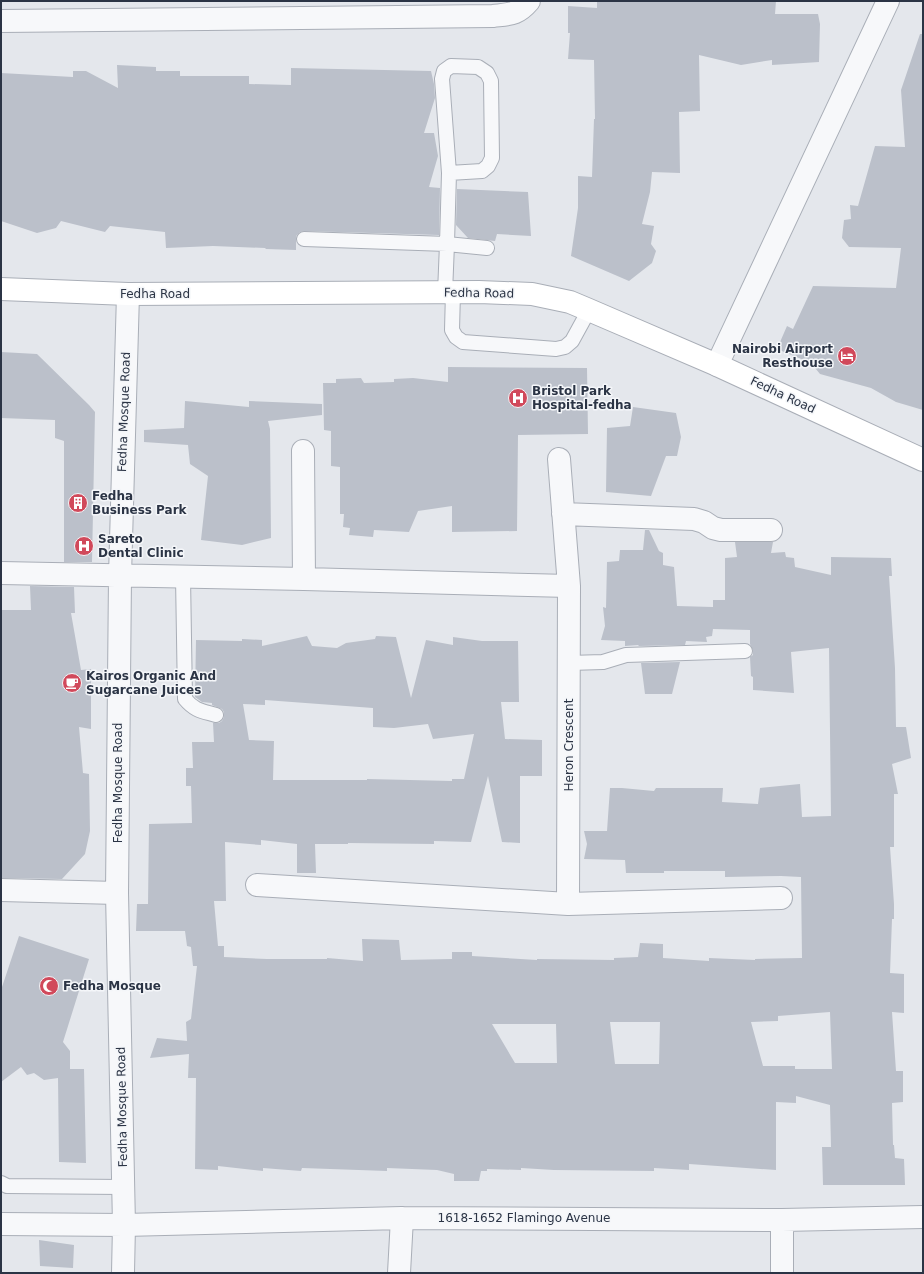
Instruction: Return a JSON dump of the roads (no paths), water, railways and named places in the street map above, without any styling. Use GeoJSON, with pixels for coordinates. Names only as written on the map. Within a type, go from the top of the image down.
{"type":"FeatureCollection","features":[{"type":"Feature","properties":{"kind":"street"},"geometry":{"type":"LineString","coordinates":[[1,21],[493,16],[513,13],[522,9],[529,1]]}},
{"type":"Feature","properties":{"kind":"street"},"geometry":{"type":"LineString","coordinates":[[717,365],[888,1]]}},
{"type":"Feature","properties":{"kind":"street","name":"Fedha Road"},"geometry":{"type":"LineString","coordinates":[[1,289],[128,294],[479,292],[532,294],[570,302],[589,310],[717,365],[923,460]]}},
{"type":"Feature","properties":{"kind":"street","name":"Fedha Mosque Road"},"geometry":{"type":"LineString","coordinates":[[123,1273],[124,1225],[117,893],[120,576],[128,294]]}},
{"type":"Feature","properties":{"kind":"street"},"geometry":{"type":"LineString","coordinates":[[303,451],[304,579]]}},
{"type":"Feature","properties":{"kind":"street","name":"Heron Crescent"},"geometry":{"type":"LineString","coordinates":[[559,459],[569,586],[568,904]]}},
{"type":"Feature","properties":{"kind":"street"},"geometry":{"type":"LineString","coordinates":[[563,514],[694,519],[704,522],[713,528],[722,530],[771,530]]}},
{"type":"Feature","properties":{"kind":"street"},"geometry":{"type":"LineString","coordinates":[[1,573],[569,586]]}},
{"type":"Feature","properties":{"kind":"street"},"geometry":{"type":"LineString","coordinates":[[257,885],[568,904],[781,898]]}},
{"type":"Feature","properties":{"kind":"street"},"geometry":{"type":"LineString","coordinates":[[1,890],[117,893]]}},
{"type":"Feature","properties":{"kind":"street","name":"1618-1652 Flamingo Avenue"},"geometry":{"type":"LineString","coordinates":[[1,1224],[124,1225],[402,1218],[782,1220],[923,1217]]}},
{"type":"Feature","properties":{"kind":"street"},"geometry":{"type":"LineString","coordinates":[[399,1273],[402,1218]]}},
{"type":"Feature","properties":{"kind":"street"},"geometry":{"type":"LineString","coordinates":[[782,1220],[782,1273]]}},
{"type":"Feature","properties":{"kind":"lane"},"geometry":{"type":"LineString","coordinates":[[449,173],[482,171],[488,166],[492,158],[491,81],[487,73],[478,67],[451,66],[444,71],[442,79],[449,173],[447,244],[449,292],[452,330],[456,337],[463,342],[556,349],[565,347],[572,341],[589,310]]}},
{"type":"Feature","properties":{"kind":"lane"},"geometry":{"type":"LineString","coordinates":[[304,239],[447,244],[487,248]]}},
{"type":"Feature","properties":{"kind":"lane"},"geometry":{"type":"LineString","coordinates":[[183,577],[185,699],[191,706],[198,710],[216,715]]}},
{"type":"Feature","properties":{"kind":"lane"},"geometry":{"type":"LineString","coordinates":[[569,663],[603,662],[626,655],[746,651]]}},
{"type":"Feature","properties":{"kind":"lane"},"geometry":{"type":"LineString","coordinates":[[1,1183],[7,1186],[123,1187]]}},
{"type":"Feature","properties":{"kind":"place","name":"Nairobi Airport Resthouse"},"geometry":{"type":"Point","coordinates":[847,356]}},
{"type":"Feature","properties":{"kind":"place","name":"Bristol Park Hospital-fedha"},"geometry":{"type":"Point","coordinates":[518,398]}},
{"type":"Feature","properties":{"kind":"place","name":"Fedha Business Park"},"geometry":{"type":"Point","coordinates":[78,503]}},
{"type":"Feature","properties":{"kind":"place","name":"Sareto Dental Clinic"},"geometry":{"type":"Point","coordinates":[84,546]}},
{"type":"Feature","properties":{"kind":"place","name":"Kairos Organic And Sugarcane Juices"},"geometry":{"type":"Point","coordinates":[72,683]}},
{"type":"Feature","properties":{"kind":"place","name":"Fedha Mosque"},"geometry":{"type":"Point","coordinates":[49,986]}}]}
